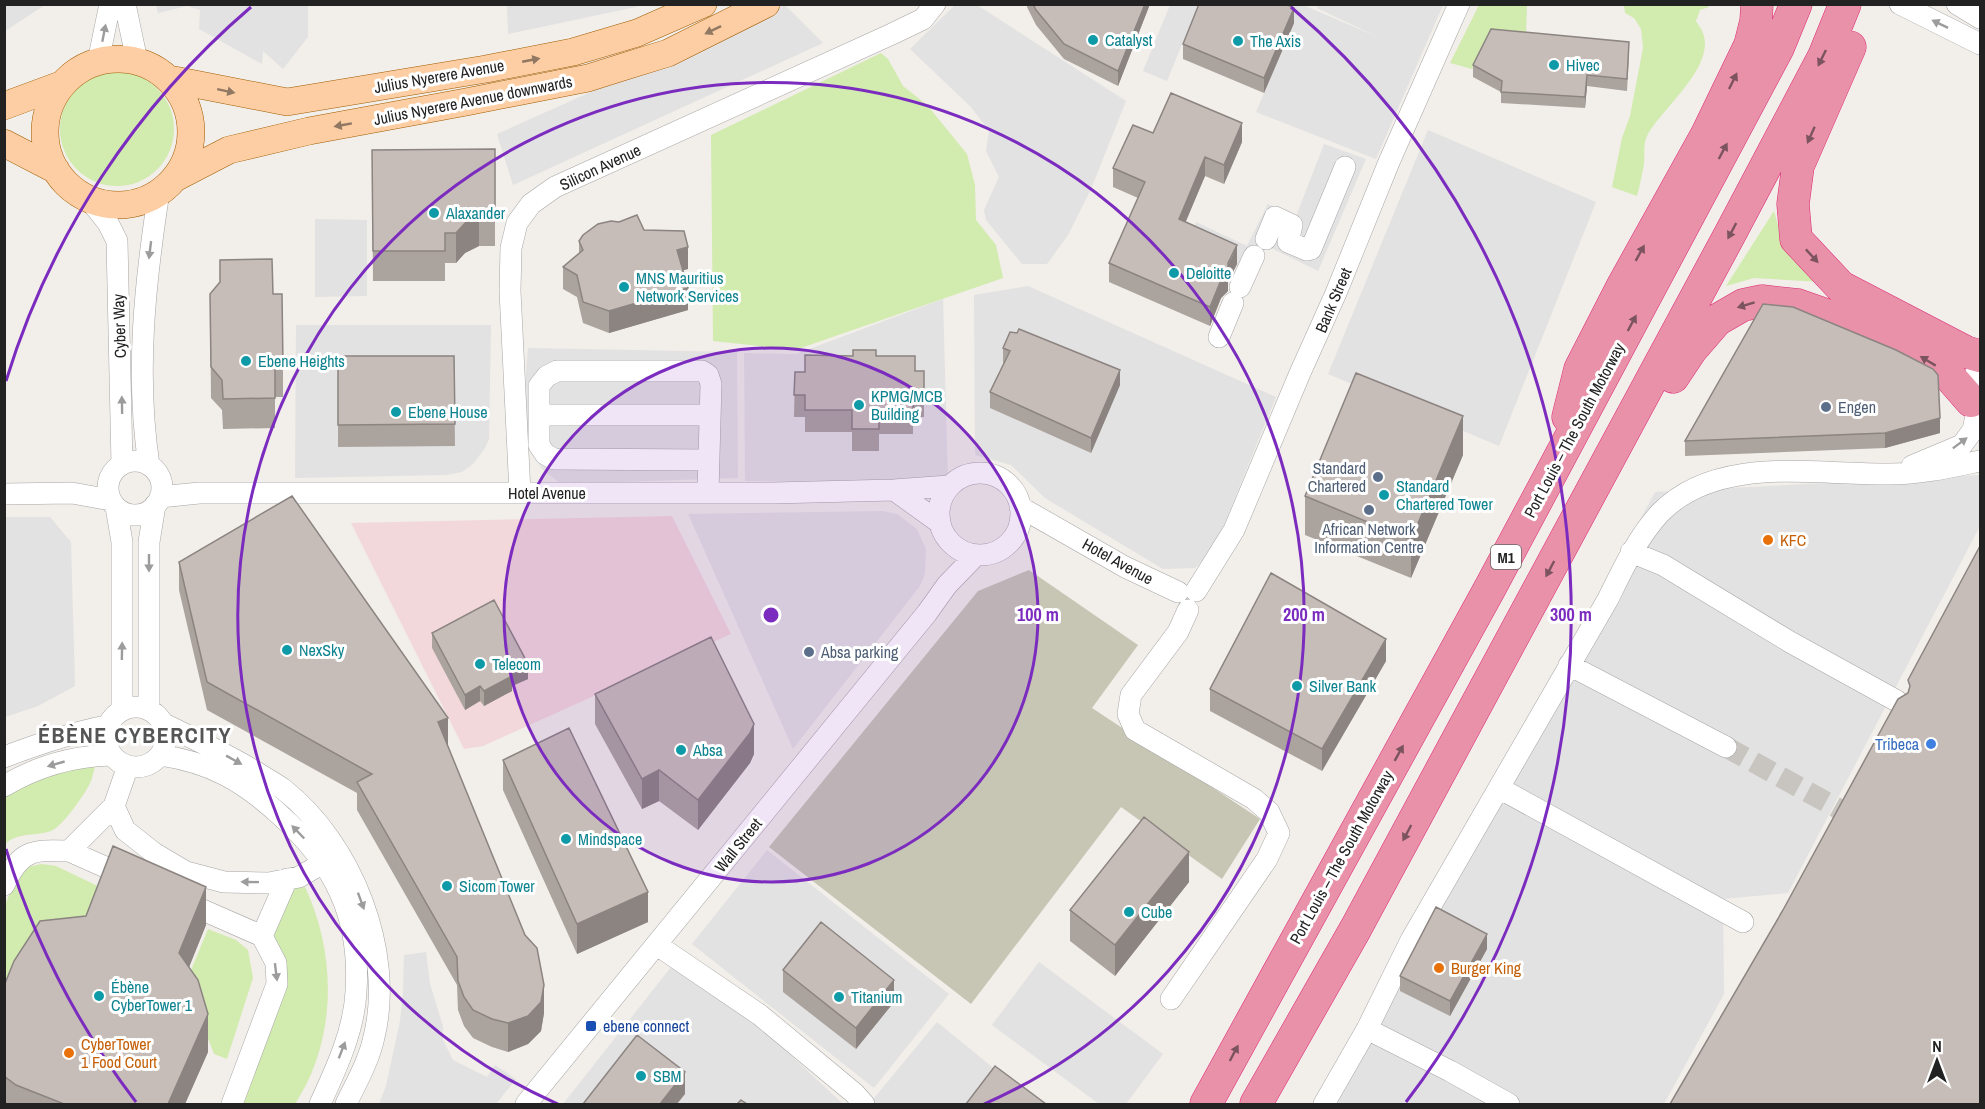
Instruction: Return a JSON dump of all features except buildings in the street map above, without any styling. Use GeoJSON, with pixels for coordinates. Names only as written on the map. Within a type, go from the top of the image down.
{"type":"FeatureCollection","features":[{"type":"Feature","properties":{"kind":"highway"},"geometry":{"type":"LineString","coordinates":[[1557,462],[1580,369],[1622,287],[1707,134],[1750,45],[1756,21],[1757,4]]}},
{"type":"Feature","properties":{"kind":"highway","name":"Port Louis – The South Motorway"},"geometry":{"type":"LineString","coordinates":[[1206,1104],[1557,462],[1778,48],[1796,4]]}},
{"type":"Feature","properties":{"kind":"highway"},"geometry":{"type":"LineString","coordinates":[[1256,1104],[1356,928],[1567,537],[1813,77],[1845,4]]}},
{"type":"Feature","properties":{"kind":"highway"},"geometry":{"type":"LineString","coordinates":[[1867,4],[1798,165],[1793,204],[1796,239],[1841,286],[1966,352],[1980,356]]}},
{"type":"Feature","properties":{"kind":"highway"},"geometry":{"type":"LineString","coordinates":[[1567,537],[1691,350],[1717,320],[1743,304],[1762,301],[1798,304],[1864,328],[1944,370],[1976,413]]}},
{"type":"Feature","properties":{"kind":"main road","name":"Julius Nyerere Avenue"},"geometry":{"type":"LineString","coordinates":[[169,79],[287,102],[573,52],[637,33],[703,4]]}},
{"type":"Feature","properties":{"kind":"main road","name":"Julius Nyerere Avenue downwards"},"geometry":{"type":"LineString","coordinates":[[167,185],[229,150],[309,131],[466,102],[607,72],[668,53],[766,4]]}},
{"type":"Feature","properties":{"kind":"main road"},"geometry":{"type":"LineString","coordinates":[[118,59],[137,61],[154,68],[169,79],[182,96],[190,117],[191,138],[186,160],[167,185],[136,202],[111,204],[88,198],[69,186],[56,170],[47,148],[45,125],[51,103],[63,84],[79,70],[98,62],[118,59]]}},
{"type":"Feature","properties":{"kind":"main road"},"geometry":{"type":"LineString","coordinates":[[4,106],[63,84]]}},
{"type":"Feature","properties":{"kind":"main road"},"geometry":{"type":"LineString","coordinates":[[4,143],[56,170]]}},
{"type":"Feature","properties":{"kind":"street"},"geometry":{"type":"LineString","coordinates":[[98,62],[110,4]]}},
{"type":"Feature","properties":{"kind":"street"},"geometry":{"type":"LineString","coordinates":[[125,4],[137,61]]}},
{"type":"Feature","properties":{"kind":"street","name":"Silicon Avenue"},"geometry":{"type":"LineString","coordinates":[[520,493],[510,291],[511,248],[517,223],[531,204],[555,187],[923,19],[935,4]]}},
{"type":"Feature","properties":{"kind":"street","name":"Bank Street"},"geometry":{"type":"LineString","coordinates":[[1171,999],[1267,859],[1279,833],[1269,812],[1254,799],[1135,730],[1128,714],[1131,695],[1178,632],[1187,598],[1234,530],[1336,293],[1407,120],[1459,4]]}},
{"type":"Feature","properties":{"kind":"street"},"geometry":{"type":"LineString","coordinates":[[1900,4],[1980,44]]}},
{"type":"Feature","properties":{"kind":"street"},"geometry":{"type":"LineString","coordinates":[[1957,4],[1980,18]]}},
{"type":"Feature","properties":{"kind":"street"},"geometry":{"type":"LineString","coordinates":[[1219,337],[1275,217],[1292,225],[1288,242],[1307,250],[1311,249],[1345,167]]}},
{"type":"Feature","properties":{"kind":"street","name":"Cyber Way"},"geometry":{"type":"LineString","coordinates":[[157,717],[148,542],[156,487],[146,444],[141,342],[150,253],[167,185]]}},
{"type":"Feature","properties":{"kind":"street","name":"Cyber Way"},"geometry":{"type":"LineString","coordinates":[[88,198],[108,223],[117,241],[116,470]]}},
{"type":"Feature","properties":{"kind":"street"},"geometry":{"type":"LineString","coordinates":[[1892,475],[1962,445],[1973,430],[1976,413],[1970,389],[1973,377],[1980,365]]}},
{"type":"Feature","properties":{"kind":"street"},"geometry":{"type":"LineString","coordinates":[[708,460],[554,459],[545,454],[539,445],[539,386],[547,376],[557,371],[702,371],[708,375],[711,384],[708,493]]}},
{"type":"Feature","properties":{"kind":"street"},"geometry":{"type":"LineString","coordinates":[[539,415],[710,415]]}},
{"type":"Feature","properties":{"kind":"street"},"geometry":{"type":"LineString","coordinates":[[1324,1104],[1367,1029],[1411,940],[1608,599],[1631,552],[1659,514],[1684,493],[1715,480],[1776,472],[1817,471],[1892,475],[1943,469],[1980,460]]}},
{"type":"Feature","properties":{"kind":"street"},"geometry":{"type":"LineString","coordinates":[[4,494],[72,493],[113,504],[132,514],[148,511],[156,487],[131,461],[72,493]]}},
{"type":"Feature","properties":{"kind":"street"},"geometry":{"type":"LineString","coordinates":[[116,470],[108,484],[122,542],[122,710]]}},
{"type":"Feature","properties":{"kind":"street"},"geometry":{"type":"LineString","coordinates":[[1010,542],[1021,519],[1016,495],[1008,484],[991,475],[972,474],[959,478],[949,486],[940,504],[940,523],[944,535],[964,552],[976,555],[989,554],[1010,542],[1060,529]]}},
{"type":"Feature","properties":{"kind":"street","name":"Hotel Avenue"},"geometry":{"type":"LineString","coordinates":[[156,487],[199,493],[708,493],[894,490],[949,486]]}},
{"type":"Feature","properties":{"kind":"street"},"geometry":{"type":"LineString","coordinates":[[894,490],[940,523]]}},
{"type":"Feature","properties":{"kind":"street","name":"Hotel Avenue"},"geometry":{"type":"LineString","coordinates":[[1020,507],[1125,567],[1187,598]]}},
{"type":"Feature","properties":{"kind":"street","name":"Wall Street"},"geometry":{"type":"LineString","coordinates":[[947,585],[953,545]]}},
{"type":"Feature","properties":{"kind":"street"},"geometry":{"type":"LineString","coordinates":[[1631,552],[1663,565],[1790,642],[1897,702]]}},
{"type":"Feature","properties":{"kind":"street","name":"Wall Street"},"geometry":{"type":"LineString","coordinates":[[526,1104],[927,613],[947,585],[976,555]]}},
{"type":"Feature","properties":{"kind":"street"},"geometry":{"type":"LineString","coordinates":[[1569,665],[1726,747]]}},
{"type":"Feature","properties":{"kind":"street"},"geometry":{"type":"LineString","coordinates":[[4,757],[48,740],[106,726],[122,710],[131,706],[157,717],[283,789],[318,823],[337,850],[358,893],[376,947],[380,979],[374,1037],[366,1061],[346,1104]]}},
{"type":"Feature","properties":{"kind":"street"},"geometry":{"type":"LineString","coordinates":[[4,786],[52,764],[82,758],[146,765],[160,755],[166,740],[157,717]]}},
{"type":"Feature","properties":{"kind":"street"},"geometry":{"type":"LineString","coordinates":[[106,726],[106,743],[120,761],[114,806],[125,830],[154,853],[186,872],[224,882],[269,883],[299,877],[325,862],[330,856],[330,840]]}},
{"type":"Feature","properties":{"kind":"street"},"geometry":{"type":"LineString","coordinates":[[160,755],[217,770],[254,791],[294,828],[325,862],[340,891],[354,933],[357,964],[356,994],[350,1029],[320,1104]]}},
{"type":"Feature","properties":{"kind":"street"},"geometry":{"type":"LineString","coordinates":[[1499,788],[1743,922]]}},
{"type":"Feature","properties":{"kind":"street"},"geometry":{"type":"LineString","coordinates":[[69,851],[114,806]]}},
{"type":"Feature","properties":{"kind":"street"},"geometry":{"type":"LineString","coordinates":[[4,885],[14,865],[27,855],[45,850],[69,851],[144,884]]}},
{"type":"Feature","properties":{"kind":"street"},"geometry":{"type":"LineString","coordinates":[[262,936],[287,879]]}},
{"type":"Feature","properties":{"kind":"street"},"geometry":{"type":"LineString","coordinates":[[166,894],[262,936],[276,963],[277,984],[232,1104]]}},
{"type":"Feature","properties":{"kind":"street"},"geometry":{"type":"LineString","coordinates":[[657,945],[760,1015],[864,1104]]}},
{"type":"Feature","properties":{"kind":"street"},"geometry":{"type":"LineString","coordinates":[[1367,1029],[1509,1104]]}},
{"type":"Feature","properties":{"kind":"shaded area"},"geometry":{"type":"Polygon","coordinates":[[[5,4],[45,4],[45,5],[5,31],[5,4]]]}},
{"type":"Feature","properties":{"kind":"shaded area"},"geometry":{"type":"Polygon","coordinates":[[[507,4],[640,5],[508,34],[507,4]]]}},
{"type":"Feature","properties":{"kind":"shaded area"},"geometry":{"type":"Polygon","coordinates":[[[156,5],[308,5],[308,37],[283,69],[263,51],[262,64],[199,29],[200,10],[187,6],[158,13],[156,5]]]}},
{"type":"Feature","properties":{"kind":"shaded area"},"geometry":{"type":"Polygon","coordinates":[[[785,5],[823,43],[513,185],[497,134],[785,5]]]}},
{"type":"Feature","properties":{"kind":"shaded area"},"geometry":{"type":"Polygon","coordinates":[[[955,5],[977,5],[1126,101],[1091,189],[1068,235],[1047,264],[1022,264],[986,220],[984,210],[999,177],[986,151],[989,131],[971,107],[910,49],[955,5]]]}},
{"type":"Feature","properties":{"kind":"shaded area"},"geometry":{"type":"Polygon","coordinates":[[[1170,5],[1198,5],[1167,81],[1143,71],[1170,5]]]}},
{"type":"Feature","properties":{"kind":"shaded area"},"geometry":{"type":"Polygon","coordinates":[[[1252,5],[1303,5],[1380,38],[1317,8],[1318,5],[1443,5],[1376,159],[1256,112],[1294,21],[1252,5]]]}},
{"type":"Feature","properties":{"kind":"shaded area"},"geometry":{"type":"Polygon","coordinates":[[[1428,130],[1596,202],[1499,446],[1328,374],[1428,130]]]}},
{"type":"Feature","properties":{"kind":"shaded area"},"geometry":{"type":"Polygon","coordinates":[[[1324,144],[1366,159],[1318,271],[1265,245],[1253,274],[1187,239],[1196,222],[1247,246],[1268,204],[1295,219],[1324,144]]]}},
{"type":"Feature","properties":{"kind":"shaded area"},"geometry":{"type":"Polygon","coordinates":[[[315,219],[367,220],[367,296],[315,297],[315,219]]]}},
{"type":"Feature","properties":{"kind":"shaded area"},"geometry":{"type":"Polygon","coordinates":[[[1028,286],[1276,397],[1215,547],[1195,568],[1163,569],[1045,498],[1011,465],[975,455],[974,295],[1028,286]],[[1010,348],[1002,363],[1010,367],[990,408],[1091,453],[1119,386],[1010,348]]]}},
{"type":"Feature","properties":{"kind":"shaded area"},"geometry":{"type":"Polygon","coordinates":[[[943,299],[948,483],[745,481],[744,353],[796,354],[943,299]]]}},
{"type":"Feature","properties":{"kind":"shaded area"},"geometry":{"type":"Polygon","coordinates":[[[296,325],[491,325],[489,439],[473,464],[462,472],[446,475],[295,478],[296,325]],[[454,375],[338,444],[455,443],[454,375]]]}},
{"type":"Feature","properties":{"kind":"shaded area"},"geometry":{"type":"Polygon","coordinates":[[[528,348],[737,352],[738,478],[561,484],[542,469],[531,452],[526,423],[528,348]]]}},
{"type":"Feature","properties":{"kind":"shaded area"},"geometry":{"type":"Polygon","coordinates":[[[1980,475],[1980,526],[1788,893],[1723,899],[1724,994],[1664,1104],[1326,1104],[1655,492],[1980,475]]]}},
{"type":"Feature","properties":{"kind":"shaded area","name":"Absa parking"},"geometry":{"type":"Polygon","coordinates":[[[883,511],[897,514],[917,529],[926,549],[925,574],[920,586],[793,749],[688,514],[883,511]]]}},
{"type":"Feature","properties":{"kind":"shaded area"},"geometry":{"type":"Polygon","coordinates":[[[672,516],[731,634],[483,746],[464,749],[351,523],[672,516]]]}},
{"type":"Feature","properties":{"kind":"shaded area"},"geometry":{"type":"Polygon","coordinates":[[[5,517],[50,517],[71,542],[75,686],[38,706],[5,717],[5,517]]]}},
{"type":"Feature","properties":{"kind":"shaded area"},"geometry":{"type":"Polygon","coordinates":[[[1029,570],[1138,645],[1092,708],[1260,819],[1222,879],[1121,807],[971,1004],[769,847],[978,591],[1029,570]]]}},
{"type":"Feature","properties":{"kind":"shaded area"},"geometry":{"type":"Polygon","coordinates":[[[767,850],[949,994],[874,1088],[692,944],[767,850]]]}},
{"type":"Feature","properties":{"kind":"shaded area"},"geometry":{"type":"Polygon","coordinates":[[[426,952],[430,984],[443,1026],[443,1040],[453,1060],[487,1077],[495,1065],[516,1079],[496,1104],[379,1104],[386,1086],[400,1021],[404,955],[426,952]]]}},
{"type":"Feature","properties":{"kind":"shaded area"},"geometry":{"type":"Polygon","coordinates":[[[675,962],[769,1035],[843,1104],[677,1104],[684,1094],[600,1104],[563,1104],[675,962]]]}},
{"type":"Feature","properties":{"kind":"shaded area"},"geometry":{"type":"Polygon","coordinates":[[[1039,962],[1163,1054],[1126,1104],[1099,1104],[992,1025],[1039,962]]]}},
{"type":"Feature","properties":{"kind":"shaded area"},"geometry":{"type":"Polygon","coordinates":[[[937,1022],[1002,1075],[979,1104],[870,1103],[937,1022]]]}},
{"type":"Feature","properties":{"kind":"green space"},"geometry":{"type":"Polygon","coordinates":[[[1479,5],[1527,5],[1526,34],[1498,36],[1472,69],[1450,63],[1479,5]]]}},
{"type":"Feature","properties":{"kind":"green space"},"geometry":{"type":"Polygon","coordinates":[[[1624,5],[1709,5],[1700,10],[1696,21],[1703,33],[1705,46],[1702,60],[1685,87],[1647,136],[1637,196],[1612,187],[1622,138],[1630,116],[1643,48],[1641,29],[1634,18],[1625,13],[1624,5]]]}},
{"type":"Feature","properties":{"kind":"green space"},"geometry":{"type":"Polygon","coordinates":[[[881,53],[888,59],[903,86],[927,105],[967,154],[975,185],[976,220],[996,245],[1003,278],[795,350],[713,341],[711,135],[881,53]]]}},
{"type":"Feature","properties":{"kind":"green space"},"geometry":{"type":"Polygon","coordinates":[[[117,72],[139,77],[157,89],[169,107],[174,129],[169,151],[157,169],[139,181],[117,186],[95,181],[77,169],[65,151],[60,129],[65,107],[77,89],[95,77],[117,72]]]}},
{"type":"Feature","properties":{"kind":"green space"},"geometry":{"type":"Polygon","coordinates":[[[1774,211],[1782,239],[1821,282],[1754,278],[1726,286],[1774,211]]]}},
{"type":"Feature","properties":{"kind":"green space"},"geometry":{"type":"Polygon","coordinates":[[[96,763],[91,781],[84,793],[58,827],[47,832],[15,838],[5,845],[5,797],[44,775],[96,763]]]}},
{"type":"Feature","properties":{"kind":"green space"},"geometry":{"type":"Polygon","coordinates":[[[42,864],[56,866],[106,890],[83,951],[5,1012],[5,905],[18,874],[27,867],[42,864]]]}},
{"type":"Feature","properties":{"kind":"green space"},"geometry":{"type":"Polygon","coordinates":[[[305,887],[323,941],[327,969],[328,997],[319,1053],[309,1079],[295,1104],[240,1104],[277,1010],[271,933],[289,889],[305,887]]]}},
{"type":"Feature","properties":{"kind":"green space"},"geometry":{"type":"Polygon","coordinates":[[[208,929],[236,940],[248,950],[253,978],[227,1059],[214,1054],[201,1020],[182,992],[208,929]]]}},
{"type":"Feature","properties":{"kind":"tunnel"},"geometry":{"type":"LineString","coordinates":[[1726,747],[1839,809]]}},
{"type":"Feature","properties":{"kind":"place","name":"Catalyst"},"geometry":{"type":"Point","coordinates":[1093,40]}},
{"type":"Feature","properties":{"kind":"place","name":"The Axis"},"geometry":{"type":"Point","coordinates":[1238,41]}},
{"type":"Feature","properties":{"kind":"place","name":"Hivec"},"geometry":{"type":"Point","coordinates":[1554,65]}},
{"type":"Feature","properties":{"kind":"place","name":"Alaxander"},"geometry":{"type":"Point","coordinates":[434,213]}},
{"type":"Feature","properties":{"kind":"place","name":"Deloitte"},"geometry":{"type":"Point","coordinates":[1174,273]}},
{"type":"Feature","properties":{"kind":"place","name":"MNS Mauritius Network Services"},"geometry":{"type":"Point","coordinates":[624,287]}},
{"type":"Feature","properties":{"kind":"place","name":"Ebene Heights"},"geometry":{"type":"Point","coordinates":[246,361]}},
{"type":"Feature","properties":{"kind":"place","name":"KPMG/MCB Building"},"geometry":{"type":"Point","coordinates":[859,405]}},
{"type":"Feature","properties":{"kind":"place","name":"Engen"},"geometry":{"type":"Point","coordinates":[1826,407]}},
{"type":"Feature","properties":{"kind":"place","name":"Ebene House"},"geometry":{"type":"Point","coordinates":[396,412]}},
{"type":"Feature","properties":{"kind":"place","name":"Standard Chartered"},"geometry":{"type":"Point","coordinates":[1378,477]}},
{"type":"Feature","properties":{"kind":"place","name":"Standard Chartered Tower"},"geometry":{"type":"Point","coordinates":[1384,495]}},
{"type":"Feature","properties":{"kind":"place","name":"African Network Information Centre"},"geometry":{"type":"Point","coordinates":[1369,510]}},
{"type":"Feature","properties":{"kind":"place","name":"KFC"},"geometry":{"type":"Point","coordinates":[1768,540]}},
{"type":"Feature","properties":{"kind":"place","name":"NexSky"},"geometry":{"type":"Point","coordinates":[287,650]}},
{"type":"Feature","properties":{"kind":"place","name":"Absa parking"},"geometry":{"type":"Point","coordinates":[809,652]}},
{"type":"Feature","properties":{"kind":"place","name":"Telecom"},"geometry":{"type":"Point","coordinates":[480,664]}},
{"type":"Feature","properties":{"kind":"place","name":"Silver Bank"},"geometry":{"type":"Point","coordinates":[1297,686]}},
{"type":"Feature","properties":{"kind":"place","name":"Tribeca"},"geometry":{"type":"Point","coordinates":[1931,744]}},
{"type":"Feature","properties":{"kind":"place","name":"Absa"},"geometry":{"type":"Point","coordinates":[681,750]}},
{"type":"Feature","properties":{"kind":"place","name":"Mindspace"},"geometry":{"type":"Point","coordinates":[566,839]}},
{"type":"Feature","properties":{"kind":"place","name":"Sicom Tower"},"geometry":{"type":"Point","coordinates":[447,886]}},
{"type":"Feature","properties":{"kind":"place","name":"Cube"},"geometry":{"type":"Point","coordinates":[1129,912]}},
{"type":"Feature","properties":{"kind":"place","name":"Burger King"},"geometry":{"type":"Point","coordinates":[1439,968]}},
{"type":"Feature","properties":{"kind":"place","name":"Ébène CyberTower 1"},"geometry":{"type":"Point","coordinates":[99,996]}},
{"type":"Feature","properties":{"kind":"place","name":"Titanium"},"geometry":{"type":"Point","coordinates":[839,997]}},
{"type":"Feature","properties":{"kind":"place","name":"ebene connect"},"geometry":{"type":"Point","coordinates":[591,1026]}},
{"type":"Feature","properties":{"kind":"place","name":"CyberTower 1 Food Court"},"geometry":{"type":"Point","coordinates":[69,1053]}},
{"type":"Feature","properties":{"kind":"place","name":"SBM"},"geometry":{"type":"Point","coordinates":[641,1076]}},
{"type":"Feature","properties":{"kind":"district","name":"ÉBÈNE CYBERCITY"},"geometry":{"type":"Point","coordinates":[135,735]}}]}
